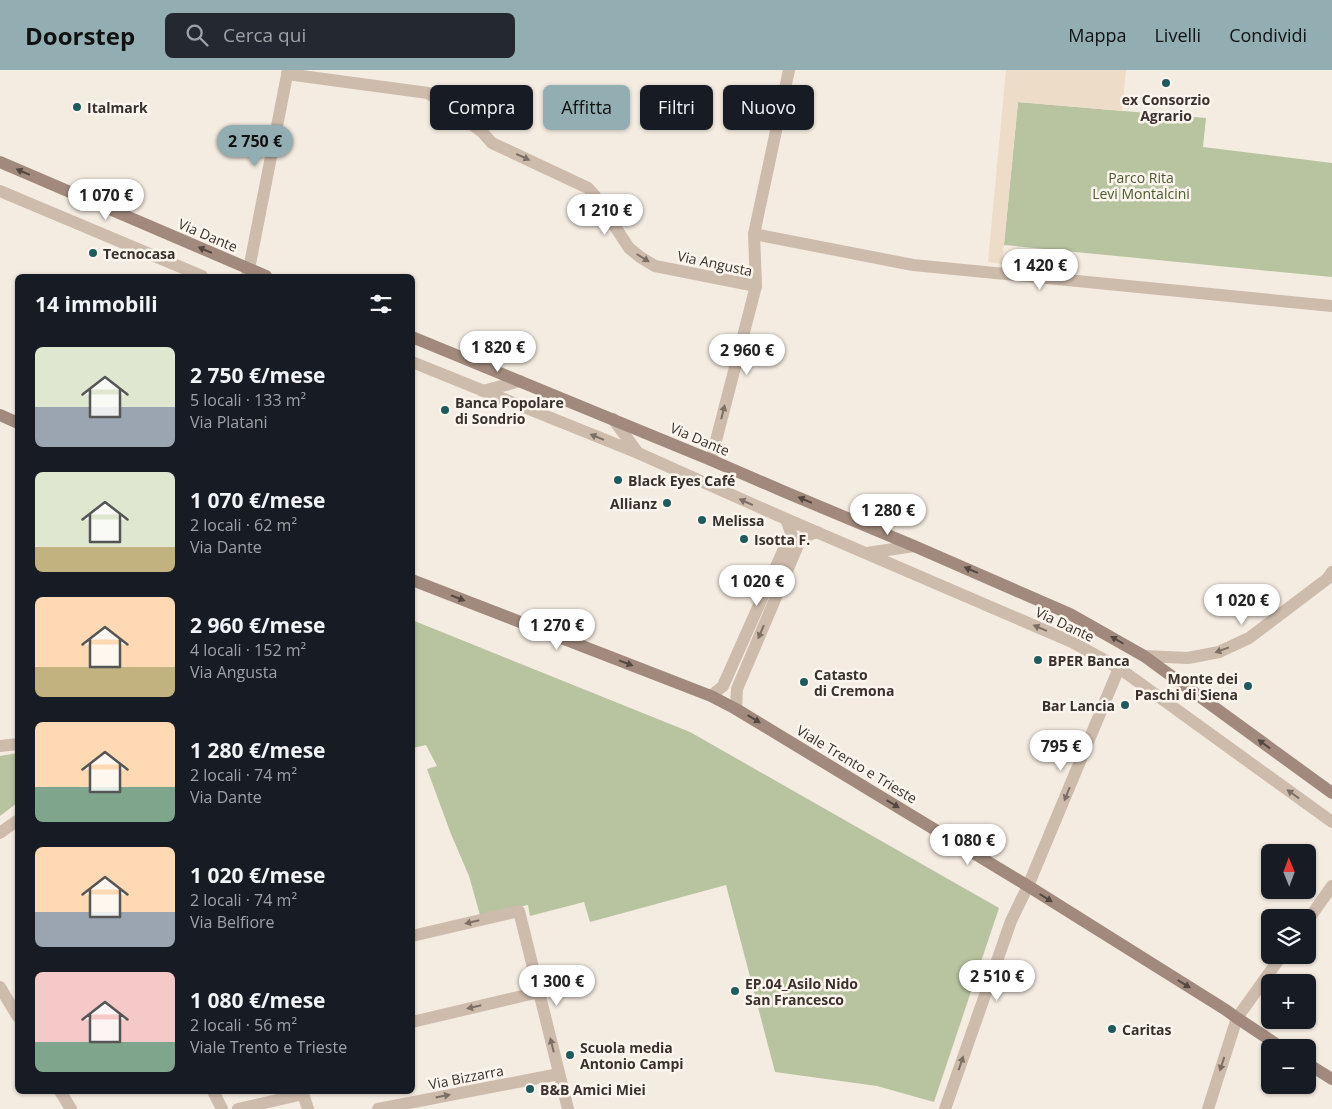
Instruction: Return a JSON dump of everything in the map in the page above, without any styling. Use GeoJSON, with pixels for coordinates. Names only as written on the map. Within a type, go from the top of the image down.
{"type":"FeatureCollection","features":[{"type":"Feature","properties":{"kind":"main road","name":"Via Dante"},"geometry":{"type":"LineString","coordinates":[[0,162],[248,273]]}},
{"type":"Feature","properties":{"kind":"main road","name":"Via Dante"},"geometry":{"type":"LineString","coordinates":[[415,338],[711,460],[1070,614],[1144,656],[1332,793]]}},
{"type":"Feature","properties":{"kind":"main road"},"geometry":{"type":"LineString","coordinates":[[0,416],[15,422]]}},
{"type":"Feature","properties":{"kind":"main road","name":"Viale Trento e Trieste"},"geometry":{"type":"LineString","coordinates":[[415,581],[711,696],[736,708],[1028,886],[1226,1010],[1268,1039]]}},
{"type":"Feature","properties":{"kind":"main road"},"geometry":{"type":"LineString","coordinates":[[1316,1069],[1332,1079]]}},
{"type":"Feature","properties":{"kind":"street"},"geometry":{"type":"LineString","coordinates":[[756,286],[754,234],[789,70]]}},
{"type":"Feature","properties":{"kind":"street"},"geometry":{"type":"LineString","coordinates":[[248,273],[287,72]]}},
{"type":"Feature","properties":{"kind":"street","name":"Via Angusta"},"geometry":{"type":"LineString","coordinates":[[287,72],[428,93],[482,132],[492,143],[588,188],[629,248],[640,257],[656,266],[756,286],[711,460]]}},
{"type":"Feature","properties":{"kind":"street"},"geometry":{"type":"LineString","coordinates":[[0,191],[197,274]]}},
{"type":"Feature","properties":{"kind":"street"},"geometry":{"type":"LineString","coordinates":[[754,234],[913,265],[1332,306]]}},
{"type":"Feature","properties":{"kind":"street","name":"Via Dante"},"geometry":{"type":"LineString","coordinates":[[415,363],[638,453],[1072,642],[1119,668],[1332,822]]}},
{"type":"Feature","properties":{"kind":"street"},"geometry":{"type":"LineString","coordinates":[[483,391],[520,381]]}},
{"type":"Feature","properties":{"kind":"street","name":"Via Dante"},"geometry":{"type":"LineString","coordinates":[[613,419],[638,453]]}},
{"type":"Feature","properties":{"kind":"street"},"geometry":{"type":"LineString","coordinates":[[711,696],[724,686],[790,532],[786,519]]}},
{"type":"Feature","properties":{"kind":"street"},"geometry":{"type":"LineString","coordinates":[[736,708],[737,689],[801,538],[817,532]]}},
{"type":"Feature","properties":{"kind":"street"},"geometry":{"type":"LineString","coordinates":[[867,553],[914,546]]}},
{"type":"Feature","properties":{"kind":"street"},"geometry":{"type":"LineString","coordinates":[[1144,656],[1188,658],[1219,652],[1249,638],[1327,579],[1332,572]]}},
{"type":"Feature","properties":{"kind":"street"},"geometry":{"type":"LineString","coordinates":[[945,1109],[1009,926],[1028,886],[1119,668]]}},
{"type":"Feature","properties":{"kind":"street"},"geometry":{"type":"LineString","coordinates":[[0,746],[15,744]]}},
{"type":"Feature","properties":{"kind":"street"},"geometry":{"type":"LineString","coordinates":[[0,832],[15,822]]}},
{"type":"Feature","properties":{"kind":"street"},"geometry":{"type":"LineString","coordinates":[[1316,909],[1332,886]]}},
{"type":"Feature","properties":{"kind":"street"},"geometry":{"type":"LineString","coordinates":[[415,935],[519,911],[568,1109]]}},
{"type":"Feature","properties":{"kind":"street"},"geometry":{"type":"LineString","coordinates":[[1208,1109],[1237,1018],[1276,964]]}},
{"type":"Feature","properties":{"kind":"street"},"geometry":{"type":"LineString","coordinates":[[0,986],[15,1012]]}},
{"type":"Feature","properties":{"kind":"street"},"geometry":{"type":"LineString","coordinates":[[415,1021],[539,992]]}},
{"type":"Feature","properties":{"kind":"street","name":"Via Bizzarra"},"geometry":{"type":"LineString","coordinates":[[378,1109],[559,1074]]}},
{"type":"Feature","properties":{"kind":"street"},"geometry":{"type":"LineString","coordinates":[[62,1094],[71,1109]]}},
{"type":"Feature","properties":{"kind":"street"},"geometry":{"type":"LineString","coordinates":[[214,1094],[222,1109]]}},
{"type":"Feature","properties":{"kind":"street"},"geometry":{"type":"LineString","coordinates":[[238,1109],[295,1094]]}},
{"type":"Feature","properties":{"kind":"street"},"geometry":{"type":"LineString","coordinates":[[304,1094],[308,1109]]}},
{"type":"Feature","properties":{"kind":"green space","name":"Parco Rita Levi Montalcini"},"geometry":{"type":"Polygon","coordinates":[[[1018,102],[1206,118],[1203,147],[1332,163],[1332,277],[1004,245],[1018,102]]]}},
{"type":"Feature","properties":{"kind":"green space"},"geometry":{"type":"Polygon","coordinates":[[[415,621],[690,732],[999,908],[934,1102],[877,1086],[775,1072],[726,885],[590,922],[584,902],[530,916],[528,905],[480,915],[469,876],[427,769],[437,766],[426,745],[415,748],[415,621]]]}},
{"type":"Feature","properties":{"kind":"green space"},"geometry":{"type":"Polygon","coordinates":[[[15,753],[15,805],[0,816],[0,756],[15,753]]]}},
{"type":"Feature","properties":{"kind":"shaded area"},"geometry":{"type":"Polygon","coordinates":[[[1006,70],[1126,70],[1122,111],[1018,102],[1002,264],[988,262],[1006,70]]]}},
{"type":"Feature","properties":{"kind":"place","name":"ex Consorzio Agrario"},"geometry":{"type":"Point","coordinates":[1166,83]}},
{"type":"Feature","properties":{"kind":"place","name":"Italmark"},"geometry":{"type":"Point","coordinates":[77,107]}},
{"type":"Feature","properties":{"kind":"place","name":"Tecnocasa"},"geometry":{"type":"Point","coordinates":[93,253]}},
{"type":"Feature","properties":{"kind":"place","name":"Banca Popolare di Sondrio"},"geometry":{"type":"Point","coordinates":[445,410]}},
{"type":"Feature","properties":{"kind":"place","name":"Black Eyes Café"},"geometry":{"type":"Point","coordinates":[618,480]}},
{"type":"Feature","properties":{"kind":"place","name":"Allianz"},"geometry":{"type":"Point","coordinates":[667,503]}},
{"type":"Feature","properties":{"kind":"place","name":"Melissa"},"geometry":{"type":"Point","coordinates":[702,520]}},
{"type":"Feature","properties":{"kind":"place","name":"Isotta F."},"geometry":{"type":"Point","coordinates":[744,539]}},
{"type":"Feature","properties":{"kind":"place","name":"BPER Banca"},"geometry":{"type":"Point","coordinates":[1038,660]}},
{"type":"Feature","properties":{"kind":"place","name":"Catasto di Cremona"},"geometry":{"type":"Point","coordinates":[804,682]}},
{"type":"Feature","properties":{"kind":"place","name":"Monte dei Paschi di Siena"},"geometry":{"type":"Point","coordinates":[1248,686]}},
{"type":"Feature","properties":{"kind":"place","name":"Bar Lancia"},"geometry":{"type":"Point","coordinates":[1125,705]}},
{"type":"Feature","properties":{"kind":"place","name":"EP.04_Asilo Nido San Francesco"},"geometry":{"type":"Point","coordinates":[735,991]}},
{"type":"Feature","properties":{"kind":"place","name":"Caritas"},"geometry":{"type":"Point","coordinates":[1112,1029]}},
{"type":"Feature","properties":{"kind":"place","name":"Scuola media Antonio Campi"},"geometry":{"type":"Point","coordinates":[570,1055]}},
{"type":"Feature","properties":{"kind":"place","name":"B&B Amici Miei"},"geometry":{"type":"Point","coordinates":[530,1089]}}]}
